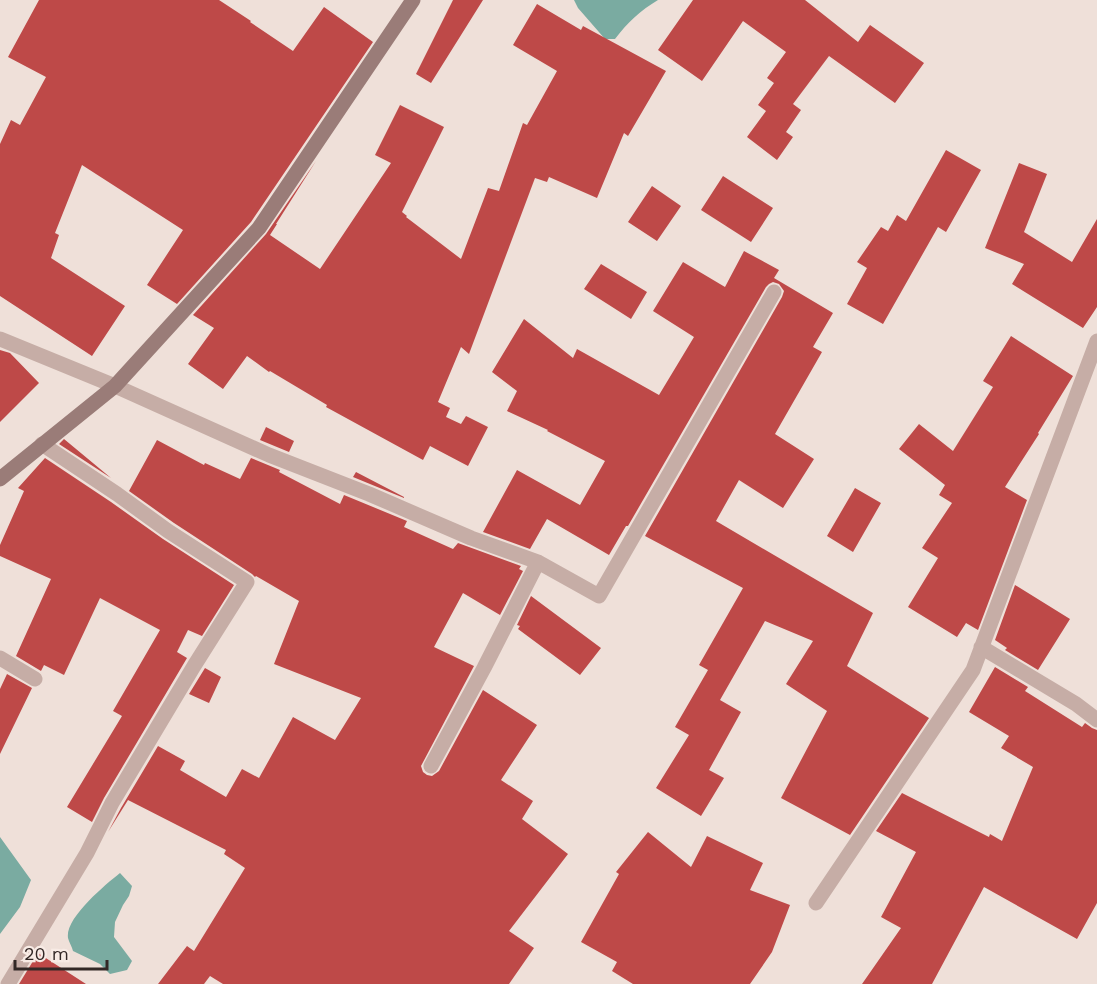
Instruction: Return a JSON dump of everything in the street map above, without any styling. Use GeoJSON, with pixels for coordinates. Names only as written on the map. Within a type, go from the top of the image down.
{"type":"FeatureCollection","features":[{"type":"Feature","properties":{"kind":"main road"},"geometry":{"type":"LineString","coordinates":[[0,478],[115,386],[259,228],[413,0]]}},
{"type":"Feature","properties":{"kind":"street"},"geometry":{"type":"LineString","coordinates":[[0,339],[115,386],[269,455],[369,494],[471,538],[538,562],[599,596],[774,292]]}},
{"type":"Feature","properties":{"kind":"street"},"geometry":{"type":"LineString","coordinates":[[816,903],[973,670],[1097,341]]}},
{"type":"Feature","properties":{"kind":"street"},"geometry":{"type":"LineString","coordinates":[[8,984],[87,854],[112,803],[141,754],[247,582],[168,531],[42,444]]}},
{"type":"Feature","properties":{"kind":"street"},"geometry":{"type":"LineString","coordinates":[[431,766],[538,562]]}},
{"type":"Feature","properties":{"kind":"street"},"geometry":{"type":"LineString","coordinates":[[981,647],[1076,704],[1097,720]]}},
{"type":"Feature","properties":{"kind":"street"},"geometry":{"type":"LineString","coordinates":[[0,658],[35,679]]}},
{"type":"Feature","properties":{"kind":"water"},"geometry":{"type":"Polygon","coordinates":[[[574,0],[658,0],[635,17],[615,39],[605,39],[578,8],[574,0]]]}},
{"type":"Feature","properties":{"kind":"water"},"geometry":{"type":"Polygon","coordinates":[[[0,837],[31,880],[20,907],[0,934],[0,837]]]}},
{"type":"Feature","properties":{"kind":"water"},"geometry":{"type":"Polygon","coordinates":[[[120,873],[132,886],[115,922],[114,937],[132,961],[127,970],[110,974],[100,964],[73,951],[68,938],[69,930],[79,912],[120,873]]]}},
{"type":"Feature","properties":{"kind":"building"},"geometry":{"type":"Polygon","coordinates":[[[39,0],[219,0],[293,51],[324,7],[373,42],[251,222],[177,304],[147,285],[183,230],[82,165],[55,233],[59,235],[51,258],[125,306],[92,356],[0,296],[0,144],[11,120],[20,125],[46,77],[8,57],[39,0]]]}},
{"type":"Feature","properties":{"kind":"building"},"geometry":{"type":"Polygon","coordinates":[[[453,0],[483,0],[431,83],[416,74],[453,0]]]}},
{"type":"Feature","properties":{"kind":"building"},"geometry":{"type":"Polygon","coordinates":[[[693,0],[805,0],[858,42],[870,25],[924,63],[895,103],[829,56],[793,104],[801,110],[786,132],[793,137],[777,160],[747,137],[766,111],[758,105],[774,83],[767,78],[786,52],[743,21],[702,81],[658,50],[693,0]]]}},
{"type":"Feature","properties":{"kind":"building"},"geometry":{"type":"Polygon","coordinates":[[[537,4],[581,30],[583,26],[666,71],[628,136],[624,133],[597,198],[549,177],[547,182],[535,178],[469,354],[461,347],[438,402],[450,408],[446,417],[461,424],[466,416],[488,427],[468,466],[430,446],[423,460],[326,407],[327,405],[269,372],[247,356],[223,389],[188,364],[214,328],[193,315],[266,234],[316,161],[270,235],[320,269],[391,163],[375,155],[400,105],[444,127],[402,212],[461,259],[488,188],[499,191],[523,123],[527,125],[557,71],[513,45],[537,4]]]}},
{"type":"Feature","properties":{"kind":"building"},"geometry":{"type":"Polygon","coordinates":[[[946,150],[981,170],[946,232],[938,227],[883,324],[847,304],[867,268],[857,262],[881,227],[888,231],[897,215],[906,221],[946,150]]]}},
{"type":"Feature","properties":{"kind":"building"},"geometry":{"type":"Polygon","coordinates":[[[1019,163],[1047,174],[1024,232],[1072,262],[1097,219],[1097,307],[1083,328],[1012,284],[1024,264],[985,248],[1019,163]]]}},
{"type":"Feature","properties":{"kind":"building"},"geometry":{"type":"Polygon","coordinates":[[[723,176],[773,208],[751,242],[701,210],[723,176]]]}},
{"type":"Feature","properties":{"kind":"building"},"geometry":{"type":"Polygon","coordinates":[[[652,186],[681,206],[657,241],[628,222],[652,186]]]}},
{"type":"Feature","properties":{"kind":"building"},"geometry":{"type":"Polygon","coordinates":[[[744,251],[779,270],[774,278],[833,313],[813,347],[822,352],[775,434],[814,459],[783,508],[739,480],[716,521],[873,613],[847,666],[929,718],[850,835],[781,798],[827,711],[786,684],[813,641],[765,621],[720,700],[741,712],[709,770],[724,778],[701,816],[656,788],[689,735],[675,727],[708,670],[699,665],[743,588],[645,536],[782,297],[784,291],[779,284],[773,282],[766,287],[609,555],[547,519],[530,549],[483,532],[517,470],[580,505],[605,461],[507,411],[517,391],[492,372],[524,319],[573,358],[577,349],[659,395],[694,337],[653,311],[683,262],[725,287],[744,251]]]}},
{"type":"Feature","properties":{"kind":"building"},"geometry":{"type":"Polygon","coordinates":[[[601,264],[647,292],[631,319],[584,289],[601,264]]]}},
{"type":"Feature","properties":{"kind":"building"},"geometry":{"type":"Polygon","coordinates":[[[1011,336],[1073,376],[1005,487],[1027,500],[978,630],[966,623],[957,637],[908,607],[938,558],[922,548],[952,503],[939,495],[945,485],[899,449],[919,424],[953,451],[993,387],[983,381],[1011,336]]]}},
{"type":"Feature","properties":{"kind":"building"},"geometry":{"type":"Polygon","coordinates":[[[0,350],[10,353],[39,383],[0,422],[0,350]]]}},
{"type":"Feature","properties":{"kind":"building"},"geometry":{"type":"Polygon","coordinates":[[[266,427],[294,441],[289,452],[260,440],[266,427]]]}},
{"type":"Feature","properties":{"kind":"building"},"geometry":{"type":"Polygon","coordinates":[[[64,439],[111,478],[59,444],[64,439]]]}},
{"type":"Feature","properties":{"kind":"building"},"geometry":{"type":"Polygon","coordinates":[[[157,440],[204,465],[205,463],[240,479],[251,458],[280,470],[279,472],[340,504],[344,495],[407,521],[404,527],[453,549],[458,543],[521,566],[519,569],[523,571],[500,615],[463,593],[434,647],[474,666],[421,766],[427,775],[432,776],[439,771],[483,690],[537,725],[501,780],[533,801],[522,819],[568,854],[509,931],[534,948],[509,984],[223,984],[210,976],[204,984],[158,984],[187,946],[194,951],[245,868],[224,854],[226,850],[128,800],[108,832],[158,746],[185,761],[180,770],[226,797],[242,769],[259,778],[293,717],[335,740],[361,698],[274,664],[299,601],[255,577],[129,491],[157,440]]]}},
{"type":"Feature","properties":{"kind":"building"},"geometry":{"type":"Polygon","coordinates":[[[45,458],[234,585],[202,636],[188,630],[177,652],[187,658],[92,822],[67,807],[122,716],[113,711],[160,630],[100,598],[64,675],[44,665],[41,671],[16,656],[51,579],[0,556],[0,545],[24,491],[18,488],[45,458]]]}},
{"type":"Feature","properties":{"kind":"building"},"geometry":{"type":"Polygon","coordinates":[[[356,472],[404,497],[404,498],[353,477],[356,472]]]}},
{"type":"Feature","properties":{"kind":"building"},"geometry":{"type":"Polygon","coordinates":[[[855,488],[881,503],[853,552],[827,536],[855,488]]]}},
{"type":"Feature","properties":{"kind":"building"},"geometry":{"type":"Polygon","coordinates":[[[1015,585],[1070,619],[1038,670],[1005,650],[1007,648],[995,640],[1015,585]]]}},
{"type":"Feature","properties":{"kind":"building"},"geometry":{"type":"Polygon","coordinates":[[[531,596],[601,648],[580,675],[518,629],[520,626],[517,625],[531,596]]]}},
{"type":"Feature","properties":{"kind":"building"},"geometry":{"type":"Polygon","coordinates":[[[995,667],[1028,687],[1025,691],[1082,727],[1085,723],[1097,730],[1097,903],[1077,939],[984,887],[932,984],[862,984],[901,928],[881,917],[916,852],[876,831],[902,793],[989,837],[990,834],[1002,841],[1033,767],[1001,748],[1009,736],[969,712],[995,667]]]}},
{"type":"Feature","properties":{"kind":"building"},"geometry":{"type":"Polygon","coordinates":[[[205,668],[221,677],[209,703],[189,694],[205,668]]]}},
{"type":"Feature","properties":{"kind":"building"},"geometry":{"type":"Polygon","coordinates":[[[7,674],[32,688],[0,754],[0,689],[7,674]]]}},
{"type":"Feature","properties":{"kind":"building"},"geometry":{"type":"Polygon","coordinates":[[[648,832],[691,867],[707,836],[763,863],[750,890],[790,905],[772,952],[750,984],[633,984],[612,971],[617,962],[581,942],[619,874],[616,872],[648,832]]]}},
{"type":"Feature","properties":{"kind":"building"},"geometry":{"type":"Polygon","coordinates":[[[38,953],[86,984],[19,984],[38,953]]]}}]}
